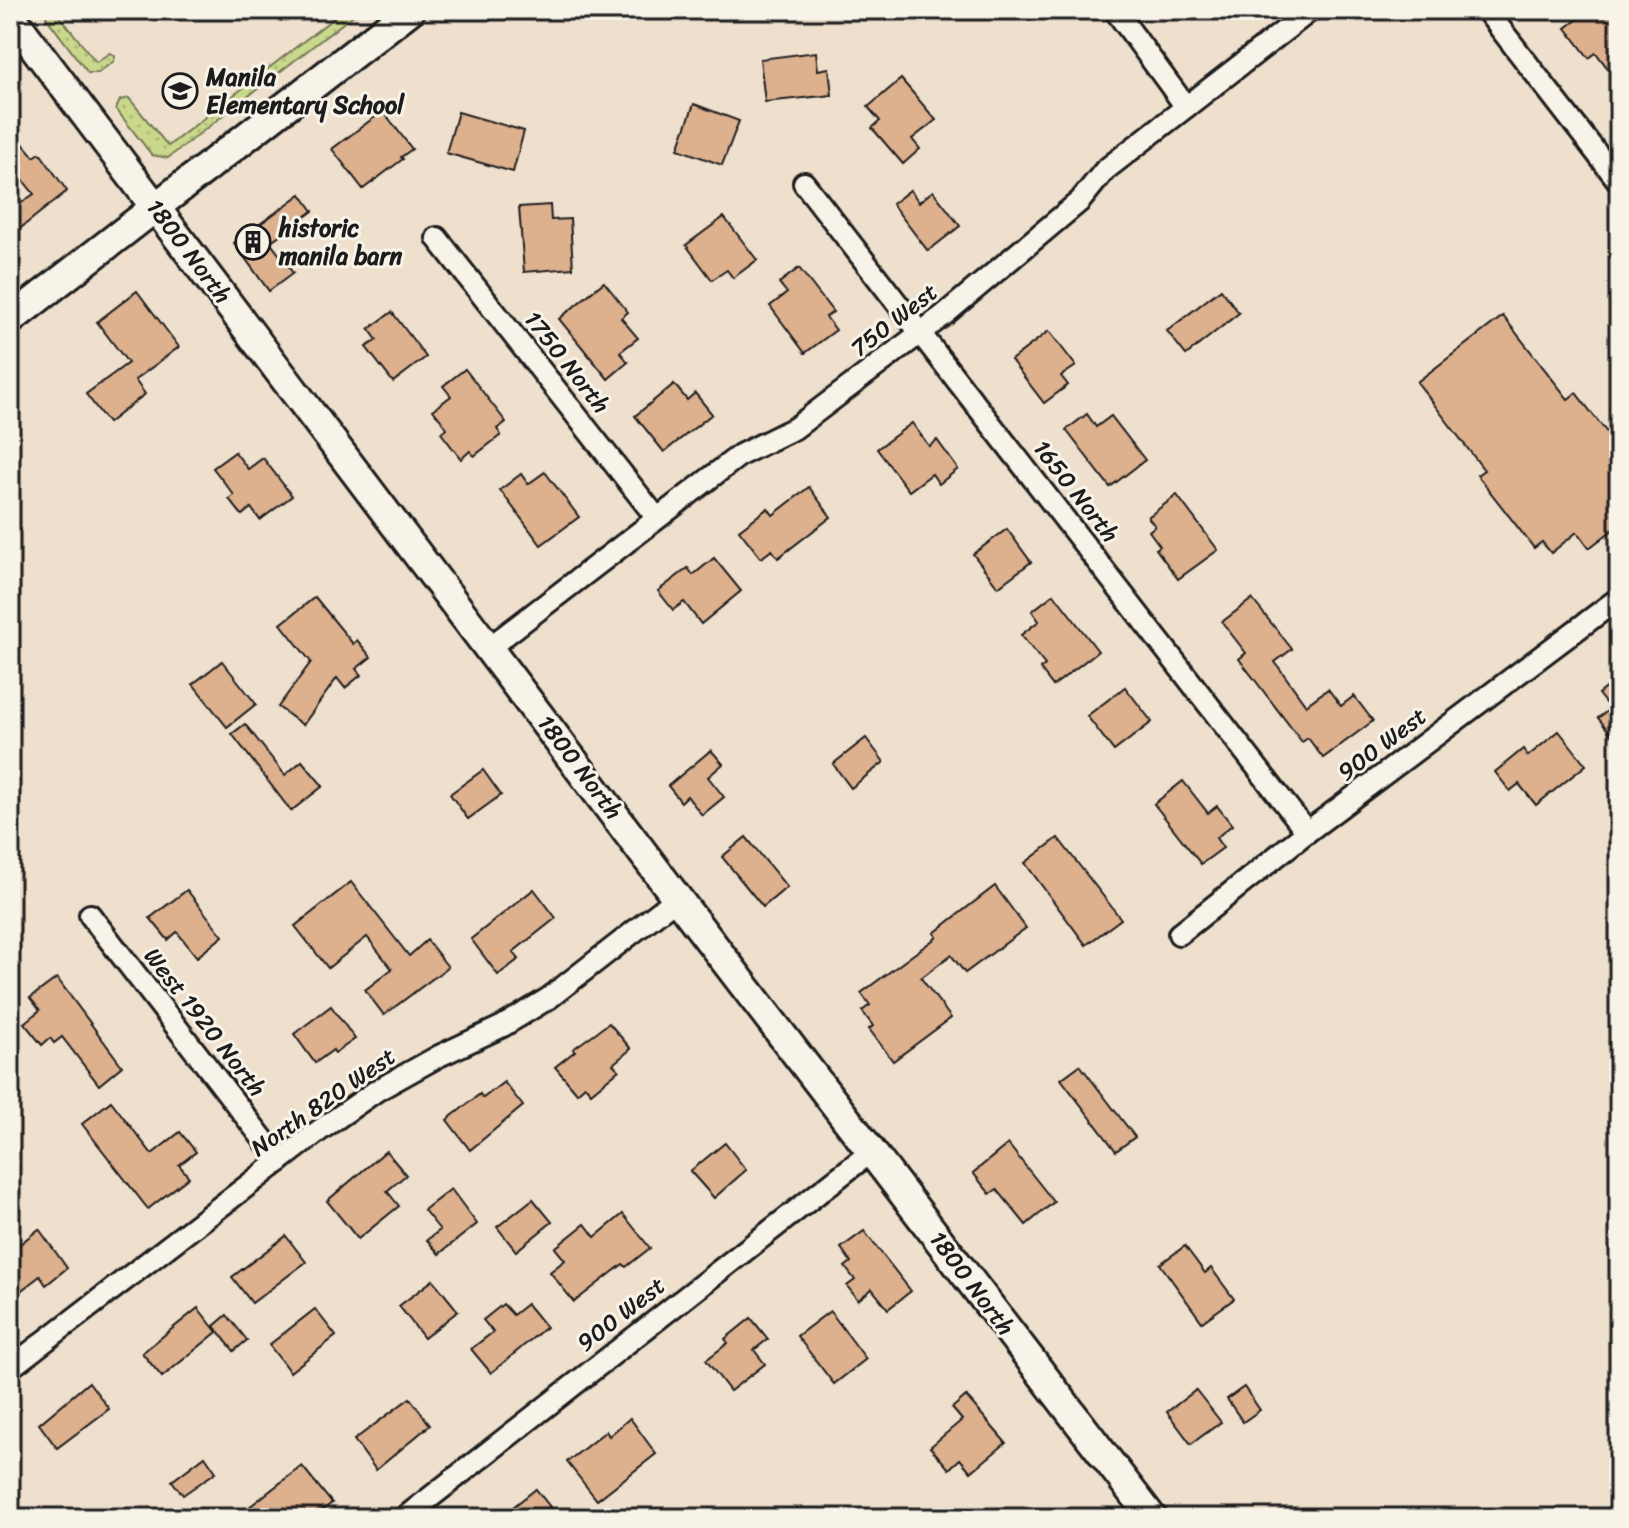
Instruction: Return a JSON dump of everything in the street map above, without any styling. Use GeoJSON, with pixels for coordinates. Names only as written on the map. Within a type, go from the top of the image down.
{"type":"FeatureCollection","features":[{"type":"Feature","properties":{"kind":"street"},"geometry":{"type":"LineString","coordinates":[[10,320],[410,10]]}},
{"type":"Feature","properties":{"kind":"street"},"geometry":{"type":"LineString","coordinates":[[1115,10],[1186,107]]}},
{"type":"Feature","properties":{"kind":"street","name":"750 West"},"geometry":{"type":"LineString","coordinates":[[490,647],[740,455],[795,428],[921,332],[1080,201],[1105,170],[1311,10]]}},
{"type":"Feature","properties":{"kind":"street"},"geometry":{"type":"LineString","coordinates":[[1486,10],[1619,182]]}},
{"type":"Feature","properties":{"kind":"street","name":"1800 North"},"geometry":{"type":"LineString","coordinates":[[10,15],[677,898],[1152,1518]]}},
{"type":"Feature","properties":{"kind":"street","name":"1650 North"},"geometry":{"type":"LineString","coordinates":[[804,183],[1307,832]]}},
{"type":"Feature","properties":{"kind":"street","name":"1750 North"},"geometry":{"type":"LineString","coordinates":[[437,238],[656,517]]}},
{"type":"Feature","properties":{"kind":"street","name":"900 West"},"geometry":{"type":"LineString","coordinates":[[1179,934],[1307,832],[1619,598]]}},
{"type":"Feature","properties":{"kind":"street","name":"North 820 West"},"geometry":{"type":"LineString","coordinates":[[10,1368],[376,1091],[439,1056],[503,1026],[549,998],[677,898]]}},
{"type":"Feature","properties":{"kind":"street","name":"West 1920 North"},"geometry":{"type":"LineString","coordinates":[[90,915],[280,1161]]}},
{"type":"Feature","properties":{"kind":"street","name":"900 West"},"geometry":{"type":"LineString","coordinates":[[404,1518],[872,1151]]}},
{"type":"Feature","properties":{"kind":"green space"},"geometry":{"type":"Polygon","coordinates":[[[49,10],[61,10],[58,14],[96,62],[110,53],[115,56],[114,61],[98,73],[88,73],[46,17],[49,10]]]}},
{"type":"Feature","properties":{"kind":"green space"},"geometry":{"type":"Polygon","coordinates":[[[344,10],[360,10],[168,158],[152,155],[116,109],[120,100],[129,98],[168,146],[344,10]]]}},
{"type":"Feature","properties":{"kind":"building"},"geometry":{"type":"Polygon","coordinates":[[[1590,10],[1619,10],[1619,83],[1596,53],[1589,58],[1566,28],[1590,10]]]}},
{"type":"Feature","properties":{"kind":"building"},"geometry":{"type":"Polygon","coordinates":[[[816,52],[818,70],[829,68],[832,95],[765,102],[760,59],[816,52]]]}},
{"type":"Feature","properties":{"kind":"building"},"geometry":{"type":"Polygon","coordinates":[[[901,79],[936,120],[912,139],[920,149],[903,164],[872,128],[880,121],[868,107],[901,79]]]}},
{"type":"Feature","properties":{"kind":"building"},"geometry":{"type":"Polygon","coordinates":[[[694,104],[739,121],[722,165],[678,149],[694,104]]]}},
{"type":"Feature","properties":{"kind":"building"},"geometry":{"type":"Polygon","coordinates":[[[383,111],[412,149],[363,189],[332,149],[383,111]]]}},
{"type":"Feature","properties":{"kind":"building"},"geometry":{"type":"Polygon","coordinates":[[[458,112],[524,131],[513,172],[446,153],[458,112]]]}},
{"type":"Feature","properties":{"kind":"building"},"geometry":{"type":"Polygon","coordinates":[[[20,140],[34,157],[40,153],[67,191],[17,231],[10,220],[10,210],[34,194],[10,164],[10,148],[20,140]]]}},
{"type":"Feature","properties":{"kind":"building"},"geometry":{"type":"Polygon","coordinates":[[[910,190],[919,202],[933,191],[960,226],[928,251],[892,204],[910,190]]]}},
{"type":"Feature","properties":{"kind":"building","name":"historic manila barn"},"geometry":{"type":"Polygon","coordinates":[[[301,194],[313,211],[270,242],[293,273],[269,291],[234,243],[301,194]]]}},
{"type":"Feature","properties":{"kind":"building"},"geometry":{"type":"Polygon","coordinates":[[[550,205],[551,220],[570,219],[573,268],[524,272],[519,207],[550,205]]]}},
{"type":"Feature","properties":{"kind":"building"},"geometry":{"type":"Polygon","coordinates":[[[724,217],[757,260],[733,278],[727,270],[712,280],[686,245],[724,217]]]}},
{"type":"Feature","properties":{"kind":"building"},"geometry":{"type":"Polygon","coordinates":[[[799,268],[833,312],[826,317],[836,330],[805,353],[770,306],[787,293],[779,283],[799,268]]]}},
{"type":"Feature","properties":{"kind":"building"},"geometry":{"type":"Polygon","coordinates":[[[604,282],[628,312],[621,318],[638,338],[620,352],[628,362],[608,379],[559,319],[604,282]]]}},
{"type":"Feature","properties":{"kind":"building"},"geometry":{"type":"Polygon","coordinates":[[[1221,289],[1239,313],[1186,355],[1167,331],[1221,289]]]}},
{"type":"Feature","properties":{"kind":"building"},"geometry":{"type":"Polygon","coordinates":[[[137,291],[179,347],[135,380],[145,394],[108,423],[86,394],[128,363],[97,322],[137,291]]]}},
{"type":"Feature","properties":{"kind":"building"},"geometry":{"type":"Polygon","coordinates":[[[392,312],[426,357],[393,382],[366,347],[377,340],[369,329],[392,312]]]}},
{"type":"Feature","properties":{"kind":"building"},"geometry":{"type":"Polygon","coordinates":[[[1503,316],[1568,399],[1576,393],[1619,448],[1619,525],[1589,548],[1577,532],[1551,553],[1542,542],[1534,548],[1477,475],[1484,470],[1417,382],[1503,316]]]}},
{"type":"Feature","properties":{"kind":"building"},"geometry":{"type":"Polygon","coordinates":[[[1049,331],[1076,366],[1061,376],[1068,385],[1044,403],[1011,360],[1049,331]]]}},
{"type":"Feature","properties":{"kind":"building"},"geometry":{"type":"Polygon","coordinates":[[[465,369],[506,422],[497,429],[501,435],[474,456],[470,451],[461,459],[441,433],[447,428],[433,410],[451,396],[443,386],[465,369]]]}},
{"type":"Feature","properties":{"kind":"building"},"geometry":{"type":"Polygon","coordinates":[[[674,384],[687,400],[695,393],[712,414],[664,452],[635,416],[674,384]]]}},
{"type":"Feature","properties":{"kind":"building"},"geometry":{"type":"Polygon","coordinates":[[[1087,414],[1096,427],[1111,416],[1145,460],[1110,487],[1066,430],[1087,414]]]}},
{"type":"Feature","properties":{"kind":"building"},"geometry":{"type":"Polygon","coordinates":[[[912,423],[929,446],[937,440],[958,469],[939,484],[932,474],[909,491],[877,449],[912,423]]]}},
{"type":"Feature","properties":{"kind":"building"},"geometry":{"type":"Polygon","coordinates":[[[235,452],[248,469],[263,458],[292,496],[260,520],[251,508],[242,515],[229,499],[234,495],[213,468],[235,452]]]}},
{"type":"Feature","properties":{"kind":"building"},"geometry":{"type":"Polygon","coordinates":[[[545,472],[579,517],[541,545],[500,490],[521,474],[528,484],[545,472]]]}},
{"type":"Feature","properties":{"kind":"building"},"geometry":{"type":"Polygon","coordinates":[[[809,487],[831,517],[778,558],[772,550],[761,558],[739,530],[768,508],[773,515],[809,487]]]}},
{"type":"Feature","properties":{"kind":"building"},"geometry":{"type":"Polygon","coordinates":[[[1177,495],[1218,550],[1178,579],[1156,549],[1160,546],[1149,531],[1155,526],[1148,517],[1177,495]]]}},
{"type":"Feature","properties":{"kind":"building"},"geometry":{"type":"Polygon","coordinates":[[[1007,529],[1031,562],[998,587],[973,554],[1007,529]]]}},
{"type":"Feature","properties":{"kind":"building"},"geometry":{"type":"Polygon","coordinates":[[[714,558],[741,591],[701,624],[684,602],[673,610],[658,591],[688,568],[693,575],[714,558]]]}},
{"type":"Feature","properties":{"kind":"building"},"geometry":{"type":"Polygon","coordinates":[[[1054,594],[1098,651],[1053,686],[1040,669],[1045,665],[1021,635],[1039,621],[1032,611],[1054,594]]]}},
{"type":"Feature","properties":{"kind":"building"},"geometry":{"type":"Polygon","coordinates":[[[315,597],[353,644],[357,640],[371,657],[356,669],[361,675],[345,688],[337,678],[303,725],[278,707],[311,662],[281,624],[315,597]]]}},
{"type":"Feature","properties":{"kind":"building"},"geometry":{"type":"Polygon","coordinates":[[[1252,599],[1292,649],[1275,662],[1306,705],[1328,689],[1341,706],[1354,696],[1373,721],[1323,758],[1308,738],[1302,742],[1239,659],[1246,653],[1222,622],[1252,599]]]}},
{"type":"Feature","properties":{"kind":"building"},"geometry":{"type":"Polygon","coordinates":[[[222,661],[256,704],[227,727],[193,684],[222,661]]]}},
{"type":"Feature","properties":{"kind":"building"},"geometry":{"type":"Polygon","coordinates":[[[1619,677],[1619,744],[1598,718],[1610,709],[1598,694],[1619,677]]]}},
{"type":"Feature","properties":{"kind":"building"},"geometry":{"type":"Polygon","coordinates":[[[1125,687],[1152,722],[1114,751],[1087,716],[1125,687]]]}},
{"type":"Feature","properties":{"kind":"building"},"geometry":{"type":"Polygon","coordinates":[[[245,724],[285,775],[302,761],[323,786],[291,811],[232,734],[245,724]]]}},
{"type":"Feature","properties":{"kind":"building"},"geometry":{"type":"Polygon","coordinates":[[[1559,731],[1586,765],[1536,805],[1519,784],[1510,791],[1495,772],[1523,749],[1528,756],[1559,731]]]}},
{"type":"Feature","properties":{"kind":"building"},"geometry":{"type":"Polygon","coordinates":[[[866,738],[884,762],[851,788],[833,764],[866,738]]]}},
{"type":"Feature","properties":{"kind":"building"},"geometry":{"type":"Polygon","coordinates":[[[711,750],[723,764],[708,777],[724,797],[702,815],[687,796],[681,802],[668,786],[711,750]]]}},
{"type":"Feature","properties":{"kind":"building"},"geometry":{"type":"Polygon","coordinates":[[[483,770],[501,795],[468,819],[450,794],[483,770]]]}},
{"type":"Feature","properties":{"kind":"building"},"geometry":{"type":"Polygon","coordinates":[[[1183,781],[1208,813],[1217,806],[1232,825],[1216,838],[1223,848],[1201,864],[1154,804],[1183,781]]]}},
{"type":"Feature","properties":{"kind":"building"},"geometry":{"type":"Polygon","coordinates":[[[746,837],[787,887],[763,907],[722,857],[746,837]]]}},
{"type":"Feature","properties":{"kind":"building"},"geometry":{"type":"Polygon","coordinates":[[[1058,838],[1121,919],[1086,945],[1025,863],[1058,838]]]}},
{"type":"Feature","properties":{"kind":"building"},"geometry":{"type":"Polygon","coordinates":[[[351,882],[409,956],[427,940],[448,967],[384,1015],[365,990],[392,969],[367,937],[328,968],[295,926],[351,882]]]}},
{"type":"Feature","properties":{"kind":"building"},"geometry":{"type":"Polygon","coordinates":[[[995,886],[1026,928],[965,973],[951,955],[921,978],[951,1018],[893,1061],[869,1029],[873,1026],[862,1011],[870,1005],[861,993],[937,937],[934,933],[995,886]]]}},
{"type":"Feature","properties":{"kind":"building"},"geometry":{"type":"Polygon","coordinates":[[[534,889],[556,918],[513,952],[519,959],[498,975],[471,939],[534,889]]]}},
{"type":"Feature","properties":{"kind":"building"},"geometry":{"type":"Polygon","coordinates":[[[187,890],[223,936],[197,957],[177,932],[168,940],[150,918],[187,890]]]}},
{"type":"Feature","properties":{"kind":"building"},"geometry":{"type":"Polygon","coordinates":[[[57,978],[122,1066],[99,1085],[62,1037],[54,1043],[50,1038],[42,1045],[24,1023],[40,1010],[30,998],[57,978]]]}},
{"type":"Feature","properties":{"kind":"building"},"geometry":{"type":"Polygon","coordinates":[[[331,1006],[355,1039],[315,1063],[294,1034],[331,1006]]]}},
{"type":"Feature","properties":{"kind":"building"},"geometry":{"type":"Polygon","coordinates":[[[609,1023],[631,1049],[613,1064],[619,1070],[591,1093],[585,1086],[577,1093],[555,1067],[575,1051],[573,1049],[609,1023]]]}},
{"type":"Feature","properties":{"kind":"building"},"geometry":{"type":"Polygon","coordinates":[[[1080,1065],[1135,1137],[1116,1151],[1061,1079],[1080,1065]]]}},
{"type":"Feature","properties":{"kind":"building"},"geometry":{"type":"Polygon","coordinates":[[[504,1082],[523,1106],[470,1150],[447,1120],[480,1094],[483,1098],[504,1082]]]}},
{"type":"Feature","properties":{"kind":"building"},"geometry":{"type":"Polygon","coordinates":[[[111,1101],[152,1154],[180,1132],[196,1152],[179,1165],[189,1177],[148,1209],[82,1124],[111,1101]]]}},
{"type":"Feature","properties":{"kind":"building"},"geometry":{"type":"Polygon","coordinates":[[[725,1143],[746,1170],[714,1198],[690,1171],[725,1143]]]}},
{"type":"Feature","properties":{"kind":"building"},"geometry":{"type":"Polygon","coordinates":[[[1008,1144],[1054,1202],[1026,1225],[997,1189],[990,1194],[973,1173],[1008,1144]]]}},
{"type":"Feature","properties":{"kind":"building"},"geometry":{"type":"Polygon","coordinates":[[[386,1151],[406,1175],[387,1191],[399,1206],[358,1239],[327,1201],[386,1151]]]}},
{"type":"Feature","properties":{"kind":"building"},"geometry":{"type":"Polygon","coordinates":[[[451,1189],[477,1224],[439,1254],[427,1240],[440,1230],[424,1210],[451,1189]]]}},
{"type":"Feature","properties":{"kind":"building"},"geometry":{"type":"Polygon","coordinates":[[[533,1199],[552,1222],[516,1251],[497,1227],[533,1199]]]}},
{"type":"Feature","properties":{"kind":"building"},"geometry":{"type":"Polygon","coordinates":[[[623,1214],[650,1248],[626,1267],[623,1264],[574,1302],[550,1272],[565,1260],[555,1248],[585,1224],[595,1237],[623,1214]]]}},
{"type":"Feature","properties":{"kind":"building"},"geometry":{"type":"Polygon","coordinates":[[[39,1229],[67,1268],[46,1285],[40,1276],[10,1299],[10,1252],[39,1229]]]}},
{"type":"Feature","properties":{"kind":"building"},"geometry":{"type":"Polygon","coordinates":[[[864,1231],[911,1291],[888,1309],[872,1289],[858,1300],[847,1286],[855,1280],[845,1267],[851,1262],[841,1248],[864,1231]]]}},
{"type":"Feature","properties":{"kind":"building"},"geometry":{"type":"Polygon","coordinates":[[[286,1236],[306,1262],[252,1303],[232,1277],[286,1236]]]}},
{"type":"Feature","properties":{"kind":"building"},"geometry":{"type":"Polygon","coordinates":[[[1185,1246],[1205,1273],[1211,1268],[1234,1299],[1202,1322],[1160,1264],[1185,1246]]]}},
{"type":"Feature","properties":{"kind":"building"},"geometry":{"type":"Polygon","coordinates":[[[433,1280],[458,1311],[424,1338],[399,1306],[433,1280]]]}},
{"type":"Feature","properties":{"kind":"building"},"geometry":{"type":"Polygon","coordinates":[[[503,1304],[513,1315],[527,1304],[546,1327],[491,1373],[471,1349],[493,1332],[483,1320],[503,1304]]]}},
{"type":"Feature","properties":{"kind":"building"},"geometry":{"type":"Polygon","coordinates":[[[198,1308],[217,1332],[162,1377],[142,1353],[198,1308]]]}},
{"type":"Feature","properties":{"kind":"building"},"geometry":{"type":"Polygon","coordinates":[[[315,1309],[336,1336],[290,1372],[269,1345],[315,1309]]]}},
{"type":"Feature","properties":{"kind":"building"},"geometry":{"type":"Polygon","coordinates":[[[830,1311],[866,1359],[834,1384],[797,1336],[830,1311]]]}},
{"type":"Feature","properties":{"kind":"building"},"geometry":{"type":"Polygon","coordinates":[[[227,1315],[247,1340],[234,1351],[214,1326],[227,1315]]]}},
{"type":"Feature","properties":{"kind":"building"},"geometry":{"type":"Polygon","coordinates":[[[751,1318],[768,1339],[754,1350],[765,1364],[730,1391],[706,1360],[728,1343],[725,1339],[751,1318]]]}},
{"type":"Feature","properties":{"kind":"building"},"geometry":{"type":"Polygon","coordinates":[[[89,1382],[109,1409],[57,1448],[39,1424],[89,1382]]]}},
{"type":"Feature","properties":{"kind":"building"},"geometry":{"type":"Polygon","coordinates":[[[1244,1387],[1260,1410],[1243,1422],[1227,1399],[1244,1387]]]}},
{"type":"Feature","properties":{"kind":"building"},"geometry":{"type":"Polygon","coordinates":[[[1196,1390],[1221,1422],[1191,1444],[1167,1412],[1196,1390]]]}},
{"type":"Feature","properties":{"kind":"building"},"geometry":{"type":"Polygon","coordinates":[[[966,1396],[1006,1443],[971,1472],[960,1459],[949,1469],[930,1447],[962,1420],[952,1408],[966,1396]]]}},
{"type":"Feature","properties":{"kind":"building"},"geometry":{"type":"Polygon","coordinates":[[[410,1398],[430,1425],[376,1470],[354,1440],[410,1398]]]}},
{"type":"Feature","properties":{"kind":"building"},"geometry":{"type":"Polygon","coordinates":[[[630,1418],[656,1454],[597,1500],[567,1462],[606,1431],[609,1436],[630,1418]]]}},
{"type":"Feature","properties":{"kind":"building"},"geometry":{"type":"Polygon","coordinates":[[[205,1456],[216,1472],[183,1495],[172,1481],[205,1456]]]}},
{"type":"Feature","properties":{"kind":"building"},"geometry":{"type":"Polygon","coordinates":[[[302,1466],[332,1503],[312,1518],[235,1518],[302,1466]]]}},
{"type":"Feature","properties":{"kind":"building"},"geometry":{"type":"Polygon","coordinates":[[[536,1489],[550,1507],[546,1509],[553,1518],[499,1518],[536,1489]]]}},
{"type":"Feature","properties":{"kind":"place","name":"Manila Elementary School"},"geometry":{"type":"Point","coordinates":[180,91]}},
{"type":"Feature","properties":{"kind":"place","name":"historic manila barn"},"geometry":{"type":"Point","coordinates":[253,242]}}]}
